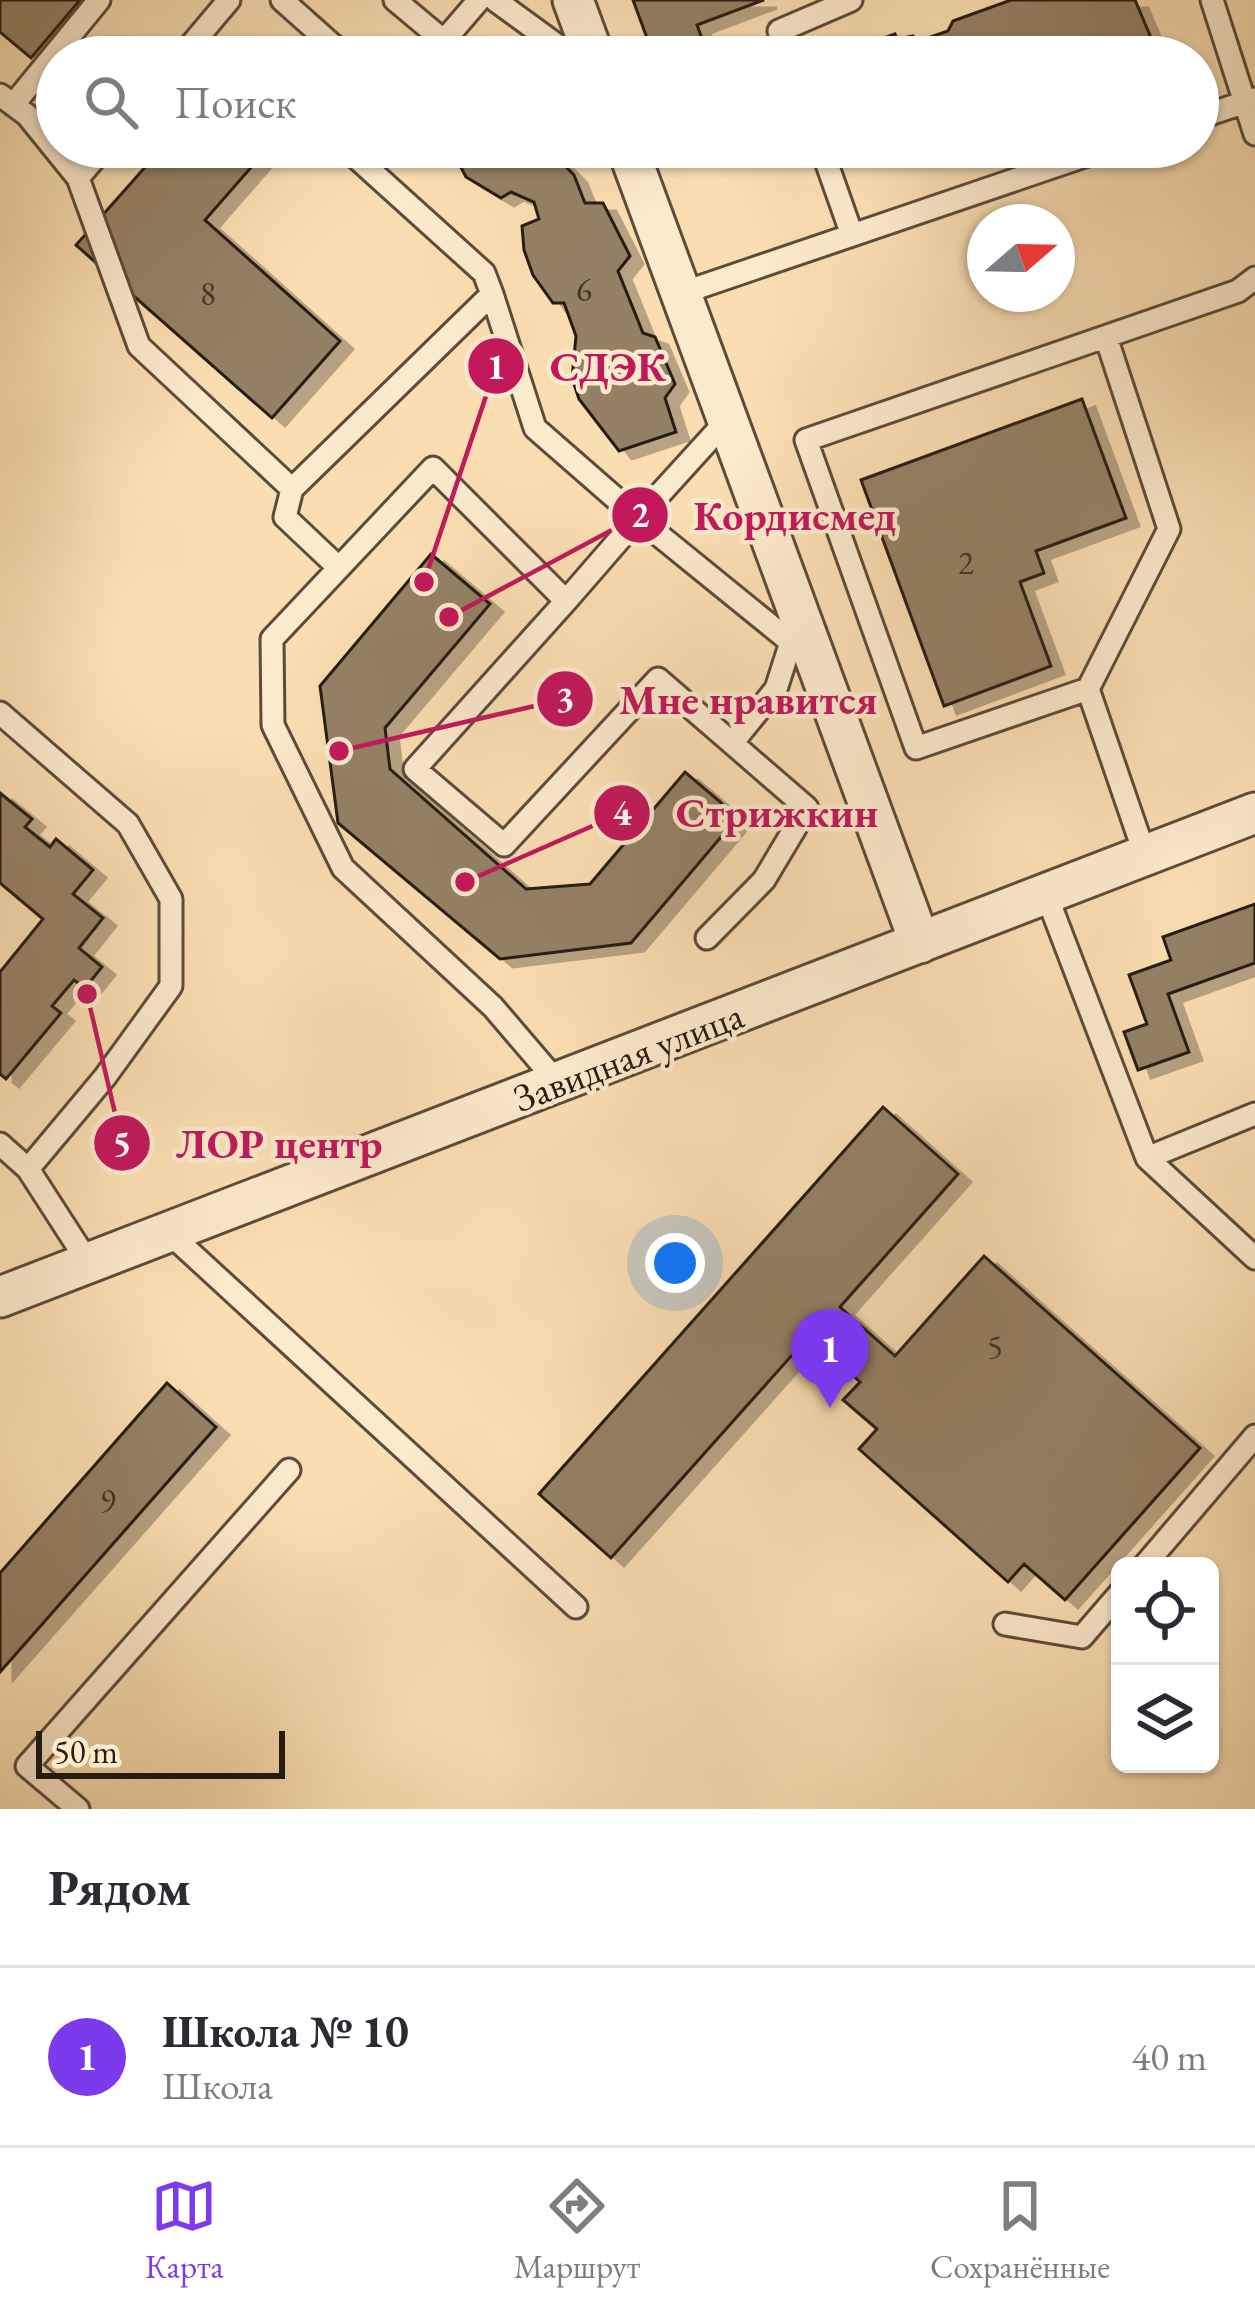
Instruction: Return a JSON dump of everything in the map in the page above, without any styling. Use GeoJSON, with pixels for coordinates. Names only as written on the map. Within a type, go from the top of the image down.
{"type":"FeatureCollection","features":[{"type":"Feature","properties":{"kind":"street"},"geometry":{"type":"LineString","coordinates":[[573,0],[586,36]]}},
{"type":"Feature","properties":{"kind":"street"},"geometry":{"type":"LineString","coordinates":[[635,168],[728,419],[804,653],[920,943]]}},
{"type":"Feature","properties":{"kind":"street","name":"Завидная улица"},"geometry":{"type":"LineString","coordinates":[[0,1297],[1255,813]]}},
{"type":"Feature","properties":{"kind":"lane"},"geometry":{"type":"LineString","coordinates":[[66,36],[99,0]]}},
{"type":"Feature","properties":{"kind":"lane"},"geometry":{"type":"LineString","coordinates":[[199,36],[229,0]]}},
{"type":"Feature","properties":{"kind":"lane"},"geometry":{"type":"LineString","coordinates":[[282,0],[322,36]]}},
{"type":"Feature","properties":{"kind":"lane"},"geometry":{"type":"LineString","coordinates":[[394,0],[426,36]]}},
{"type":"Feature","properties":{"kind":"lane"},"geometry":{"type":"LineString","coordinates":[[448,36],[479,0]]}},
{"type":"Feature","properties":{"kind":"lane"},"geometry":{"type":"LineString","coordinates":[[495,0],[544,36]]}},
{"type":"Feature","properties":{"kind":"lane"},"geometry":{"type":"LineString","coordinates":[[781,36],[779,31],[851,0]]}},
{"type":"Feature","properties":{"kind":"lane"},"geometry":{"type":"LineString","coordinates":[[1212,0],[1251,101],[1255,134]]}},
{"type":"Feature","properties":{"kind":"lane"},"geometry":{"type":"LineString","coordinates":[[36,68],[6,100],[36,126]]}},
{"type":"Feature","properties":{"kind":"lane"},"geometry":{"type":"LineString","coordinates":[[1219,111],[1251,101]]}},
{"type":"Feature","properties":{"kind":"lane"},"geometry":{"type":"LineString","coordinates":[[70,168],[78,178],[139,346],[292,489]]}},
{"type":"Feature","properties":{"kind":"lane"},"geometry":{"type":"LineString","coordinates":[[78,178],[86,168]]}},
{"type":"Feature","properties":{"kind":"lane"},"geometry":{"type":"LineString","coordinates":[[368,168],[484,273],[535,428],[804,653],[732,743]]}},
{"type":"Feature","properties":{"kind":"lane"},"geometry":{"type":"LineString","coordinates":[[828,168],[851,232]]}},
{"type":"Feature","properties":{"kind":"lane"},"geometry":{"type":"LineString","coordinates":[[682,293],[1047,168]]}},
{"type":"Feature","properties":{"kind":"lane"},"geometry":{"type":"LineString","coordinates":[[1106,337],[1168,529],[1088,689],[916,748],[806,440],[1238,291],[1255,278]]}},
{"type":"Feature","properties":{"kind":"lane"},"geometry":{"type":"LineString","coordinates":[[339,568],[284,517],[292,489],[492,294]]}},
{"type":"Feature","properties":{"kind":"lane"},"geometry":{"type":"LineString","coordinates":[[706,938],[764,880],[807,808],[658,679],[504,845],[415,769],[728,419]]}},
{"type":"Feature","properties":{"kind":"lane"},"geometry":{"type":"LineString","coordinates":[[558,1083],[493,1006],[343,868],[273,724],[272,639],[433,467],[566,601]]}},
{"type":"Feature","properties":{"kind":"lane"},"geometry":{"type":"LineString","coordinates":[[1088,689],[1145,855]]}},
{"type":"Feature","properties":{"kind":"lane"},"geometry":{"type":"LineString","coordinates":[[0,712],[128,824],[171,899],[171,986],[28,1169]]}},
{"type":"Feature","properties":{"kind":"lane"},"geometry":{"type":"LineString","coordinates":[[1046,894],[1147,1158],[1255,1258]]}},
{"type":"Feature","properties":{"kind":"lane"},"geometry":{"type":"LineString","coordinates":[[1147,1158],[1255,1114]]}},
{"type":"Feature","properties":{"kind":"lane"},"geometry":{"type":"LineString","coordinates":[[0,1144],[28,1169],[88,1262]]}},
{"type":"Feature","properties":{"kind":"lane"},"geometry":{"type":"LineString","coordinates":[[168,1232],[576,1607]]}},
{"type":"Feature","properties":{"kind":"lane"},"geometry":{"type":"LineString","coordinates":[[1152,1557],[1255,1436]]}},
{"type":"Feature","properties":{"kind":"lane"},"geometry":{"type":"LineString","coordinates":[[77,1809],[27,1766],[289,1470]]}},
{"type":"Feature","properties":{"kind":"lane"},"geometry":{"type":"LineString","coordinates":[[1005,1624],[1082,1637],[1111,1603]]}},
{"type":"Feature","properties":{"kind":"building"},"geometry":{"type":"Polygon","coordinates":[[[0,0],[80,0],[50,36],[36,36],[31,58],[0,32],[0,0]]]}},
{"type":"Feature","properties":{"kind":"building"},"geometry":{"type":"Polygon","coordinates":[[[633,0],[764,0],[697,25],[701,36],[646,36],[633,0]]]}},
{"type":"Feature","properties":{"kind":"building"},"geometry":{"type":"Polygon","coordinates":[[[1011,0],[1135,0],[1150,36],[933,36],[948,31],[953,21],[1011,0]]]}},
{"type":"Feature","properties":{"kind":"building"},"geometry":{"type":"Polygon","coordinates":[[[144,168],[251,168],[205,220],[340,341],[272,418],[76,245],[144,168]]]}},
{"type":"Feature","properties":{"kind":"building"},"geometry":{"type":"Polygon","coordinates":[[[461,168],[567,168],[585,203],[603,203],[630,256],[618,271],[643,333],[655,337],[675,384],[665,398],[676,432],[619,451],[579,399],[572,378],[576,336],[564,303],[553,303],[533,275],[524,250],[522,226],[539,219],[534,202],[511,192],[501,198],[466,177],[461,168]]]}},
{"type":"Feature","properties":{"kind":"building"},"geometry":{"type":"Polygon","coordinates":[[[1082,399],[1126,518],[1036,551],[1044,573],[1020,582],[1051,666],[944,706],[861,480],[1082,399]]]}},
{"type":"Feature","properties":{"kind":"building"},"geometry":{"type":"Polygon","coordinates":[[[431,554],[490,604],[385,728],[390,769],[526,889],[590,884],[685,772],[738,817],[631,943],[500,959],[338,823],[320,686],[431,554]]]}},
{"type":"Feature","properties":{"kind":"building"},"geometry":{"type":"Polygon","coordinates":[[[0,793],[32,819],[25,827],[50,847],[56,839],[93,870],[73,894],[103,918],[79,948],[102,967],[85,988],[74,980],[52,1006],[61,1013],[6,1079],[0,1074],[0,972],[43,919],[0,883],[0,793]]]}},
{"type":"Feature","properties":{"kind":"building"},"geometry":{"type":"Polygon","coordinates":[[[1255,904],[1255,963],[1168,994],[1189,1052],[1138,1070],[1124,1032],[1147,1024],[1129,975],[1171,960],[1163,937],[1255,904]]]}},
{"type":"Feature","properties":{"kind":"building"},"geometry":{"type":"Polygon","coordinates":[[[883,1107],[958,1174],[840,1307],[895,1356],[984,1256],[1200,1448],[1065,1600],[1024,1564],[1008,1582],[859,1449],[877,1429],[843,1400],[860,1382],[809,1336],[611,1558],[539,1494],[883,1107]]]}},
{"type":"Feature","properties":{"kind":"building"},"geometry":{"type":"Polygon","coordinates":[[[167,1383],[216,1427],[0,1672],[0,1573],[167,1383]]]}},
{"type":"Feature","properties":{"kind":"place","name":"СДЭК"},"geometry":{"type":"Point","coordinates":[424,582]}},
{"type":"Feature","properties":{"kind":"place","name":"Кордисмед"},"geometry":{"type":"Point","coordinates":[449,617]}},
{"type":"Feature","properties":{"kind":"place","name":"Мне нравится"},"geometry":{"type":"Point","coordinates":[339,751]}},
{"type":"Feature","properties":{"kind":"place","name":"Стрижкин"},"geometry":{"type":"Point","coordinates":[465,882]}},
{"type":"Feature","properties":{"kind":"place","name":"ЛОР центр"},"geometry":{"type":"Point","coordinates":[87,994]}},
{"type":"Feature","properties":{"kind":"place","name":"Школа № 10"},"geometry":{"type":"Point","coordinates":[830,1408]}}]}
